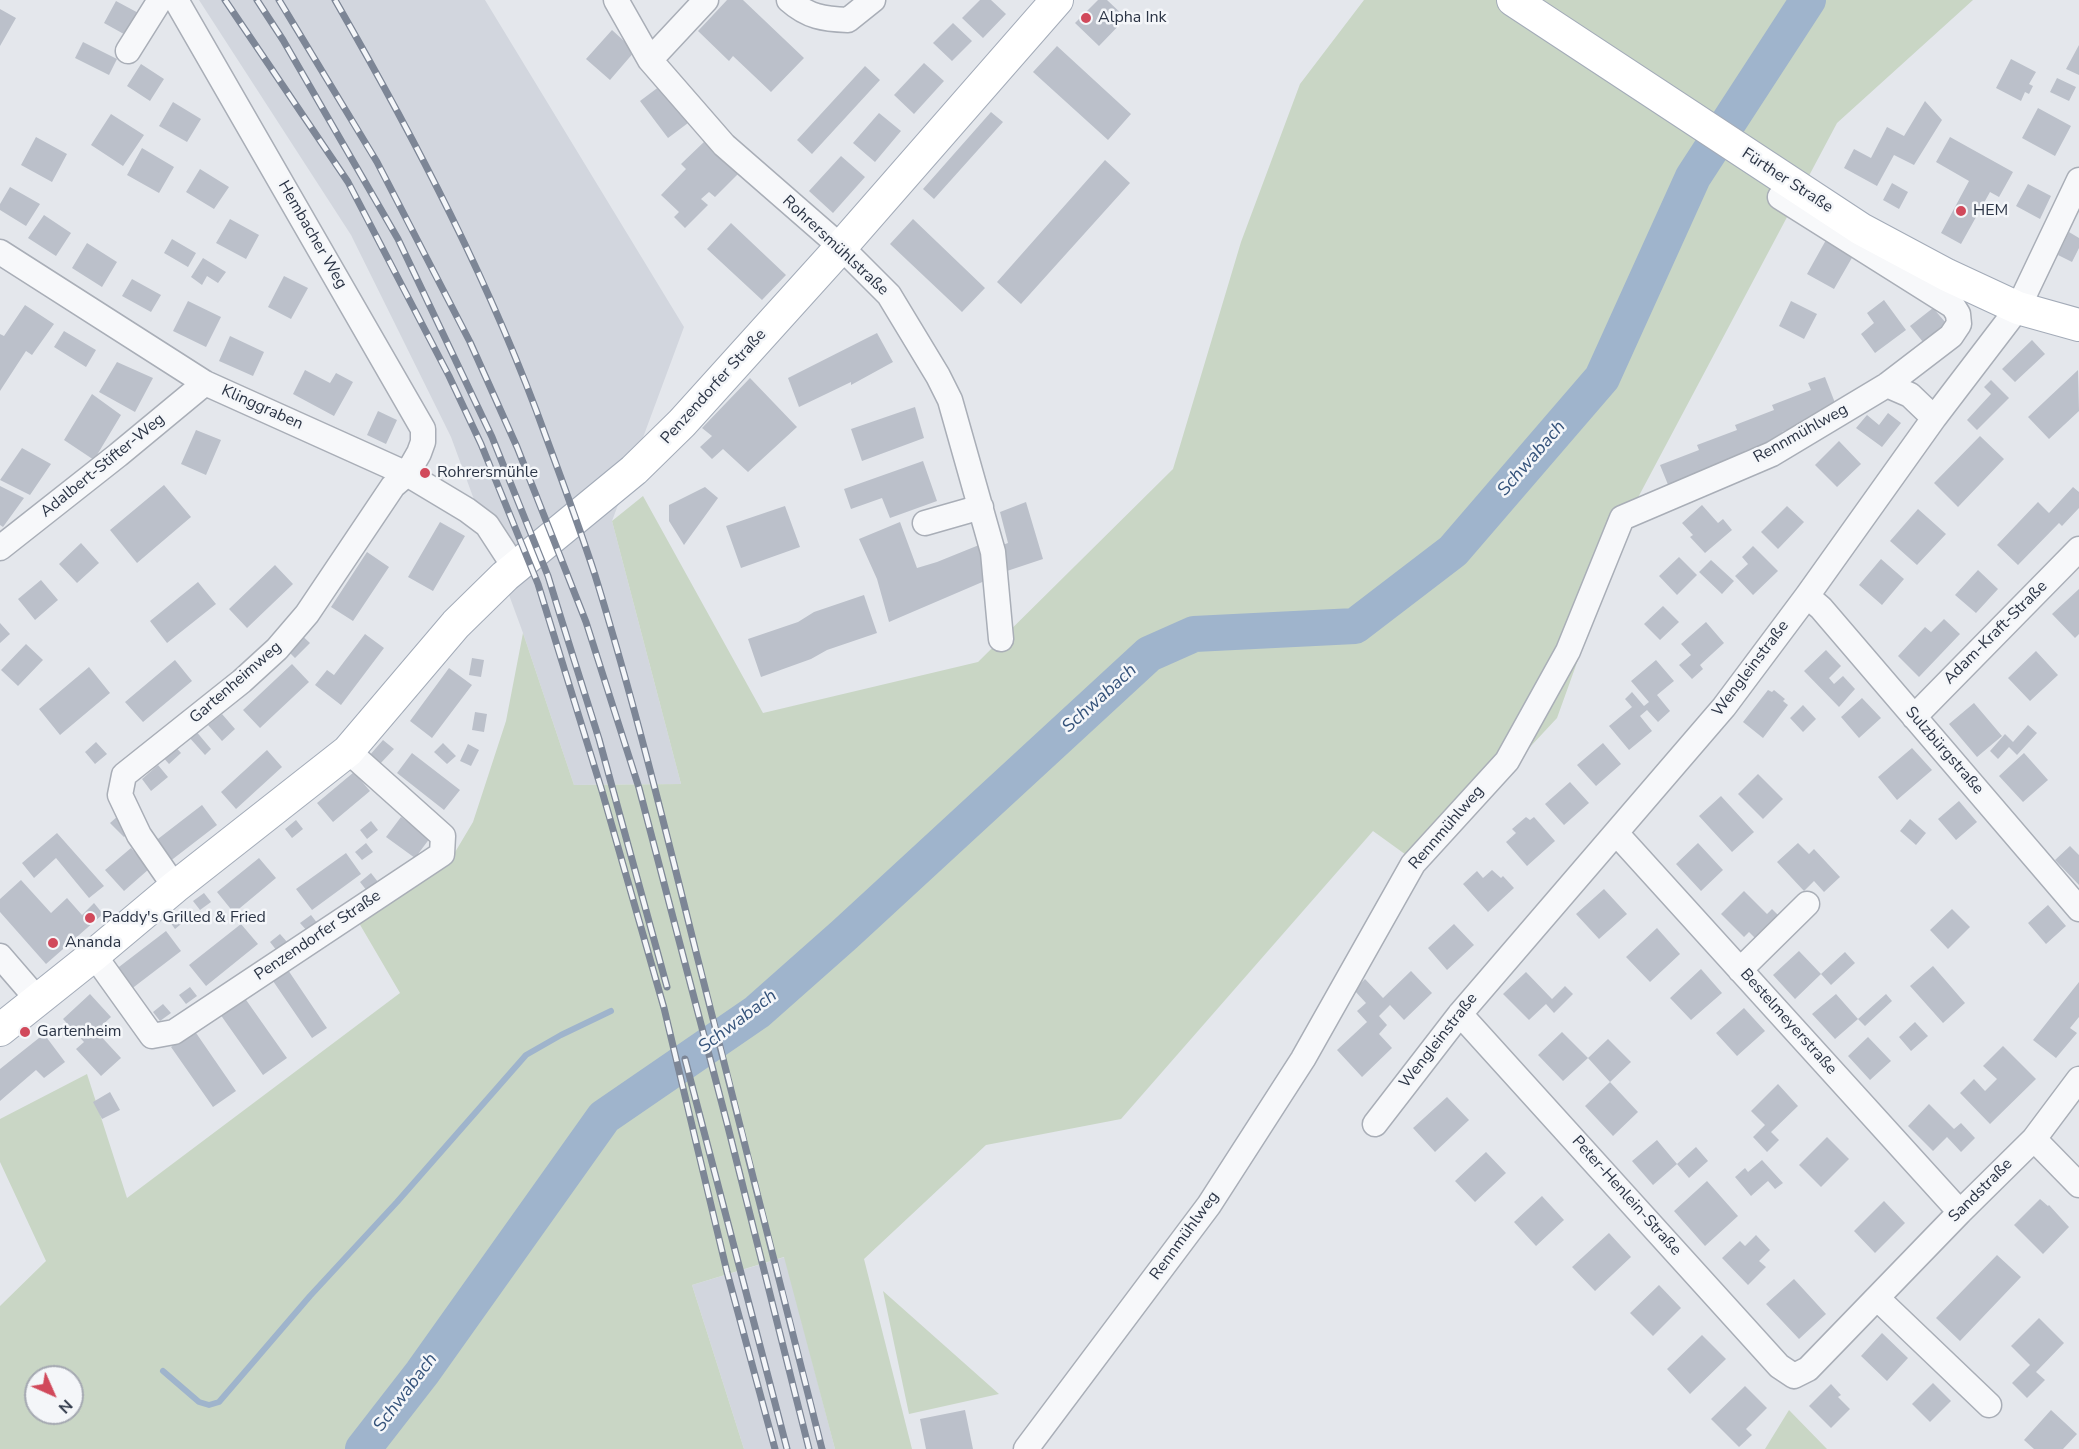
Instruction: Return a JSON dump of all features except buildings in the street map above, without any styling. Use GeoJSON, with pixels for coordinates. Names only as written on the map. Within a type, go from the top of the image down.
{"type":"FeatureCollection","features":[{"type":"Feature","properties":{"kind":"main road","name":"Penzendorfer Straße"},"geometry":{"type":"LineString","coordinates":[[0,1030],[175,887],[348,751],[456,624],[515,568],[656,450],[841,247],[1057,0]]}},
{"type":"Feature","properties":{"kind":"main road","name":"Fürther Straße"},"geometry":{"type":"LineString","coordinates":[[1513,0],[1861,229],[1947,275],[2018,308],[2079,325]]}},
{"type":"Feature","properties":{"kind":"street"},"geometry":{"type":"LineString","coordinates":[[128,51],[160,0]]}},
{"type":"Feature","properties":{"kind":"street","name":"Hembacher Weg"},"geometry":{"type":"LineString","coordinates":[[176,0],[423,429],[423,442],[407,474]]}},
{"type":"Feature","properties":{"kind":"street","name":"Rohrersmühlstraße"},"geometry":{"type":"LineString","coordinates":[[616,0],[650,60],[724,145],[841,247],[889,295],[938,376],[950,400],[993,552],[1001,639]]}},
{"type":"Feature","properties":{"kind":"street"},"geometry":{"type":"LineString","coordinates":[[650,60],[706,0]]}},
{"type":"Feature","properties":{"kind":"street"},"geometry":{"type":"LineString","coordinates":[[789,0],[801,11],[825,19],[848,20],[873,0]]}},
{"type":"Feature","properties":{"kind":"street","name":"Wengleinstraße"},"geometry":{"type":"LineString","coordinates":[[1375,1124],[1460,1014],[1724,707],[1807,596],[1934,418],[2018,308],[2079,180]]}},
{"type":"Feature","properties":{"kind":"street","name":"Rennmühlweg"},"geometry":{"type":"LineString","coordinates":[[1026,1449],[1209,1205],[1303,1059],[1359,956],[1413,864],[1507,761],[1568,651],[1622,518],[1772,454],[1887,385],[1951,336],[1959,324],[1958,314],[1953,306],[1780,197]]}},
{"type":"Feature","properties":{"kind":"street","name":"Klinggraben"},"geometry":{"type":"LineString","coordinates":[[0,252],[206,382],[407,474],[467,510],[487,525],[515,568]]}},
{"type":"Feature","properties":{"kind":"street","name":"Adalbert-Stifter-Weg"},"geometry":{"type":"LineString","coordinates":[[0,548],[118,456],[206,382]]}},
{"type":"Feature","properties":{"kind":"street"},"geometry":{"type":"LineString","coordinates":[[1887,385],[1910,395],[1934,418]]}},
{"type":"Feature","properties":{"kind":"street","name":"Gartenheimweg"},"geometry":{"type":"LineString","coordinates":[[175,887],[139,835],[120,795],[124,775],[242,681],[278,649],[307,614],[393,486],[407,474]]}},
{"type":"Feature","properties":{"kind":"street"},"geometry":{"type":"LineString","coordinates":[[925,523],[981,507]]}},
{"type":"Feature","properties":{"kind":"street","name":"Adam-Kraft-Straße"},"geometry":{"type":"LineString","coordinates":[[1914,717],[2079,549]]}},
{"type":"Feature","properties":{"kind":"street","name":"Sulzbürgstraße"},"geometry":{"type":"LineString","coordinates":[[1807,596],[1821,608],[2079,909]]}},
{"type":"Feature","properties":{"kind":"street","name":"Penzendorfer Straße"},"geometry":{"type":"LineString","coordinates":[[94,955],[152,1035],[174,1032],[442,854],[442,836],[348,751]]}},
{"type":"Feature","properties":{"kind":"street","name":"Bestelmeyerstraße"},"geometry":{"type":"LineString","coordinates":[[1616,832],[1960,1212]]}},
{"type":"Feature","properties":{"kind":"street"},"geometry":{"type":"LineString","coordinates":[[1740,969],[1807,904]]}},
{"type":"Feature","properties":{"kind":"street"},"geometry":{"type":"LineString","coordinates":[[0,956],[38,999]]}},
{"type":"Feature","properties":{"kind":"street","name":"Peter-Henlein-Straße"},"geometry":{"type":"LineString","coordinates":[[1460,1014],[1779,1365],[1794,1376]]}},
{"type":"Feature","properties":{"kind":"street","name":"Sandstraße"},"geometry":{"type":"LineString","coordinates":[[1794,1376],[1808,1369],[2034,1139],[2079,1079]]}},
{"type":"Feature","properties":{"kind":"street"},"geometry":{"type":"LineString","coordinates":[[2034,1139],[2079,1185]]}},
{"type":"Feature","properties":{"kind":"street"},"geometry":{"type":"LineString","coordinates":[[1877,1298],[1989,1405]]}},
{"type":"Feature","properties":{"kind":"shaded area"},"geometry":{"type":"Polygon","coordinates":[[[199,0],[485,0],[684,327],[612,521],[681,784],[574,785],[523,633],[451,437],[351,235],[199,0]]]}},
{"type":"Feature","properties":{"kind":"shaded area"},"geometry":{"type":"Polygon","coordinates":[[[785,1257],[835,1449],[744,1449],[692,1285],[785,1257]]]}},
{"type":"Feature","properties":{"kind":"green space"},"geometry":{"type":"Polygon","coordinates":[[[1364,0],[1973,0],[1837,123],[1633,507],[1557,718],[1420,865],[1373,831],[1121,1119],[986,1145],[864,1259],[912,1449],[835,1449],[784,1257],[692,1285],[744,1449],[0,1449],[0,1306],[46,1261],[0,1162],[0,1119],[87,1074],[127,1198],[400,993],[359,923],[448,864],[473,822],[506,721],[523,633],[574,785],[681,784],[612,521],[643,496],[763,713],[978,662],[1173,469],[1241,242],[1300,84],[1364,0]]]}},
{"type":"Feature","properties":{"kind":"green space"},"geometry":{"type":"Polygon","coordinates":[[[883,1291],[999,1394],[909,1414],[883,1291]]]}},
{"type":"Feature","properties":{"kind":"green space"},"geometry":{"type":"Polygon","coordinates":[[[1789,1410],[1827,1449],[1765,1449],[1789,1410]]]}},
{"type":"Feature","properties":{"kind":"waterway","name":"Schwabach"},"geometry":{"type":"LineString","coordinates":[[363,1449],[422,1373],[604,1117],[757,1012],[844,935],[1149,654],[1194,634],[1355,626],[1453,551],[1602,378],[1693,177],[1808,0]]}},
{"type":"Feature","properties":{"kind":"waterway"},"geometry":{"type":"LineString","coordinates":[[163,1371],[199,1402],[209,1405],[219,1402],[310,1296],[397,1202],[526,1055],[611,1011]]}},
{"type":"Feature","properties":{"kind":"railway"},"geometry":{"type":"LineString","coordinates":[[225,0],[348,182],[449,376],[481,444],[538,584],[602,791],[664,1008],[727,1272],[775,1449]]}},
{"type":"Feature","properties":{"kind":"railway"},"geometry":{"type":"LineString","coordinates":[[257,0],[283,40],[398,239],[492,437],[548,576],[599,739],[667,987]]}},
{"type":"Feature","properties":{"kind":"railway"},"geometry":{"type":"LineString","coordinates":[[279,0],[377,162],[470,342],[517,447],[586,622],[639,788],[809,1449]]}},
{"type":"Feature","properties":{"kind":"railway"},"geometry":{"type":"LineString","coordinates":[[335,0],[423,160],[477,269],[525,381],[589,558],[648,761],[822,1449]]}},
{"type":"Feature","properties":{"kind":"railway"},"geometry":{"type":"LineString","coordinates":[[685,1059],[787,1449]]}},
{"type":"Feature","properties":{"kind":"place","name":"Alpha Ink"},"geometry":{"type":"Point","coordinates":[1086,18]}},
{"type":"Feature","properties":{"kind":"place","name":"HEM"},"geometry":{"type":"Point","coordinates":[1961,211]}},
{"type":"Feature","properties":{"kind":"place","name":"Rohrersmühle"},"geometry":{"type":"Point","coordinates":[425,473]}},
{"type":"Feature","properties":{"kind":"place","name":"Paddy's Grilled & Fried"},"geometry":{"type":"Point","coordinates":[90,918]}},
{"type":"Feature","properties":{"kind":"place","name":"Ananda"},"geometry":{"type":"Point","coordinates":[53,943]}},
{"type":"Feature","properties":{"kind":"place","name":"Gartenheim"},"geometry":{"type":"Point","coordinates":[25,1032]}}]}
